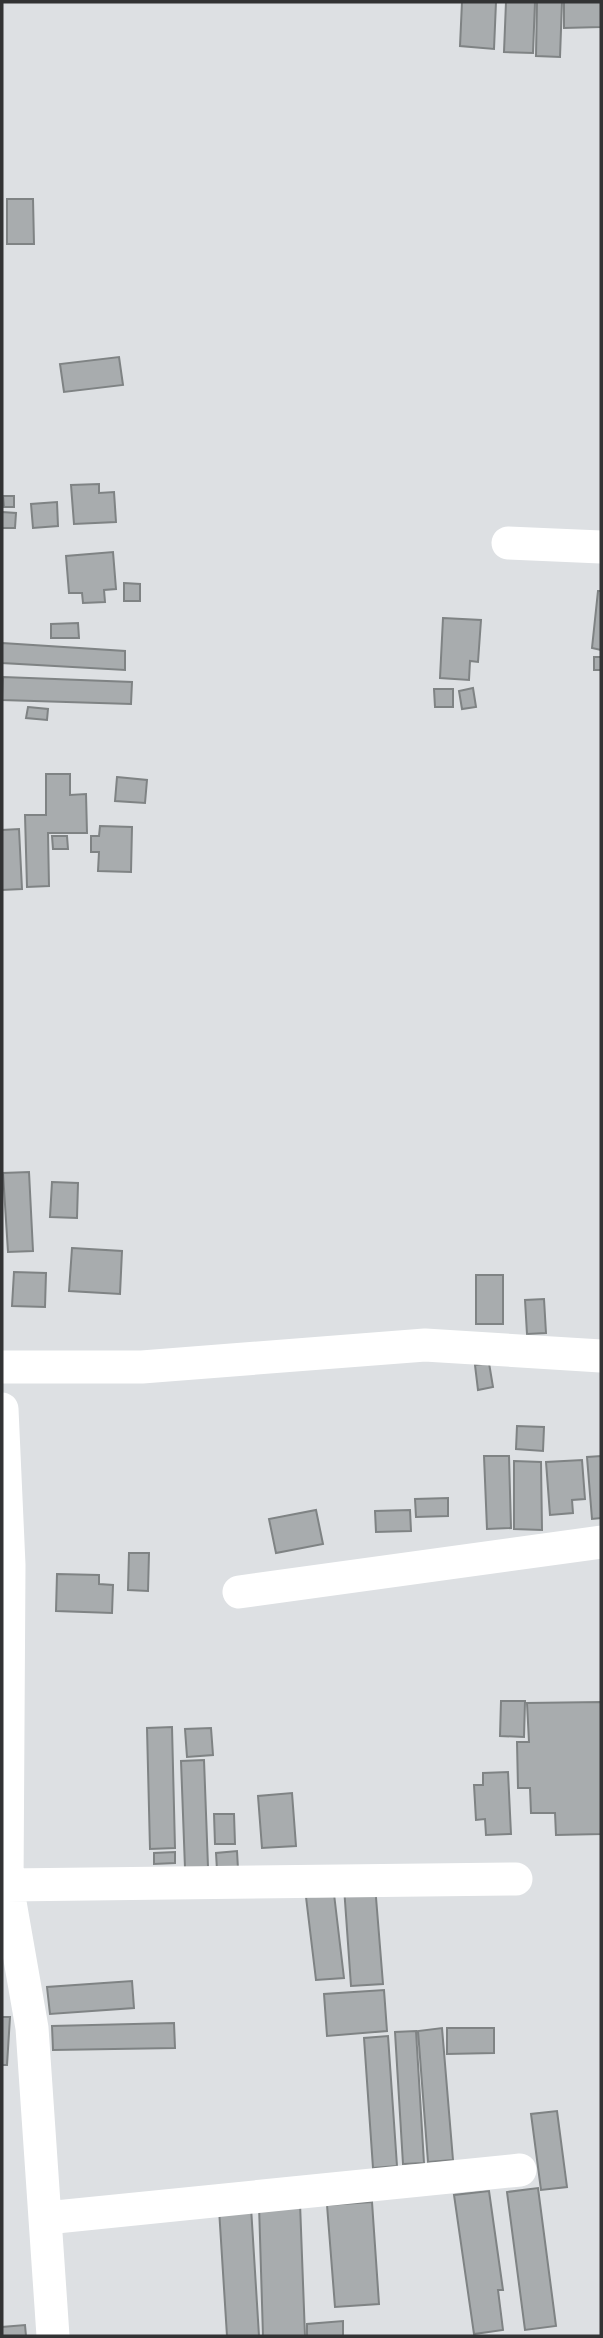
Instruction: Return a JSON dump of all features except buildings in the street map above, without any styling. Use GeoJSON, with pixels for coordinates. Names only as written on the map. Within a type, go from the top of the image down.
{"type":"FeatureCollection","features":[{"type":"Feature","properties":{"kind":"street"},"geometry":{"type":"LineString","coordinates":[[508,543],[601,547]]}},
{"type":"Feature","properties":{"kind":"street"},"geometry":{"type":"LineString","coordinates":[[2,1367],[142,1367],[425,1345],[601,1356]]}},
{"type":"Feature","properties":{"kind":"street"},"geometry":{"type":"LineString","coordinates":[[2,1409],[9,1565],[6,1885],[32,2028],[53,2336]]}},
{"type":"Feature","properties":{"kind":"street"},"geometry":{"type":"LineString","coordinates":[[239,1592],[601,1542]]}},
{"type":"Feature","properties":{"kind":"street"},"geometry":{"type":"LineString","coordinates":[[6,1885],[516,1879]]}},
{"type":"Feature","properties":{"kind":"street"},"geometry":{"type":"LineString","coordinates":[[46,2218],[520,2170]]}}]}
